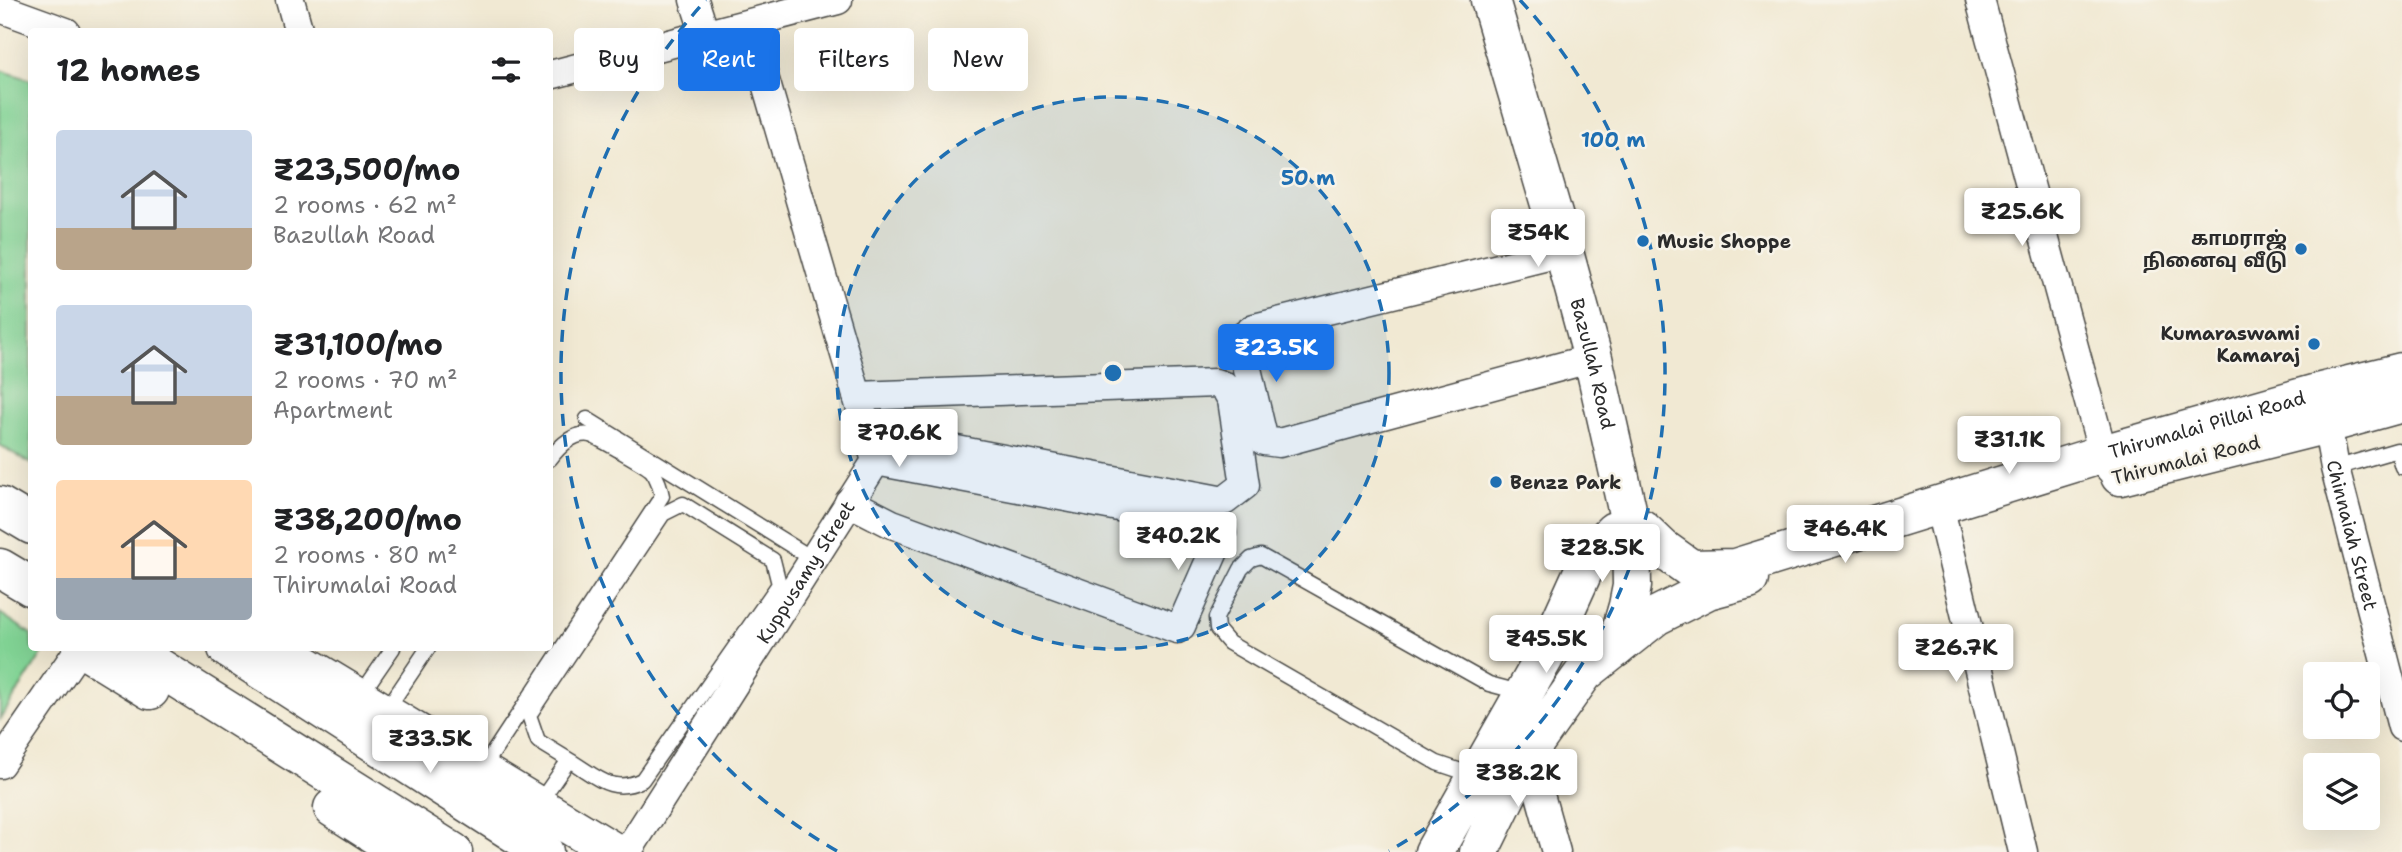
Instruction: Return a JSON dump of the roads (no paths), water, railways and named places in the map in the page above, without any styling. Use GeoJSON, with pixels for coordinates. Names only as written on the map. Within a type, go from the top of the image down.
{"type":"FeatureCollection","features":[{"type":"Feature","properties":{"kind":"main road","name":"Bazullah Road"},"geometry":{"type":"LineString","coordinates":[[1490,0],[1593,358],[1631,527]]}},
{"type":"Feature","properties":{"kind":"main road","name":"Thirumalai Pillai Road"},"geometry":{"type":"LineString","coordinates":[[1631,527],[1642,529],[1663,549],[1691,569],[1735,568],[1941,516],[2109,466],[2317,393],[2402,372]]}},
{"type":"Feature","properties":{"kind":"main road","name":"Thirumalai Road"},"geometry":{"type":"LineString","coordinates":[[2109,466],[2327,424],[2402,403]]}},
{"type":"Feature","properties":{"kind":"main road"},"geometry":{"type":"LineString","coordinates":[[0,506],[28,523]]}},
{"type":"Feature","properties":{"kind":"main road"},"geometry":{"type":"LineString","coordinates":[[1479,852],[1528,752],[1584,673],[1656,616],[1708,590],[1941,516]]}},
{"type":"Feature","properties":{"kind":"main road"},"geometry":{"type":"LineString","coordinates":[[1631,527],[1654,570],[1673,588],[1708,590]]}},
{"type":"Feature","properties":{"kind":"main road"},"geometry":{"type":"LineString","coordinates":[[1616,648],[1632,586],[1631,527]]}},
{"type":"Feature","properties":{"kind":"main road"},"geometry":{"type":"LineString","coordinates":[[1434,852],[1558,632],[1591,554],[1614,531],[1631,527]]}},
{"type":"Feature","properties":{"kind":"main road"},"geometry":{"type":"LineString","coordinates":[[0,568],[28,585]]}},
{"type":"Feature","properties":{"kind":"main road"},"geometry":{"type":"LineString","coordinates":[[86,651],[402,852]]}},
{"type":"Feature","properties":{"kind":"main road"},"geometry":{"type":"LineString","coordinates":[[133,651],[453,852]]}},
{"type":"Feature","properties":{"kind":"main road"},"geometry":{"type":"LineString","coordinates":[[232,651],[544,852]]}},
{"type":"Feature","properties":{"kind":"main road"},"geometry":{"type":"LineString","coordinates":[[282,651],[614,852]]}},
{"type":"Feature","properties":{"kind":"street"},"geometry":{"type":"LineString","coordinates":[[290,0],[298,28]]}},
{"type":"Feature","properties":{"kind":"street"},"geometry":{"type":"LineString","coordinates":[[694,0],[703,28]]}},
{"type":"Feature","properties":{"kind":"street"},"geometry":{"type":"LineString","coordinates":[[731,28],[838,0]]}},
{"type":"Feature","properties":{"kind":"street"},"geometry":{"type":"LineString","coordinates":[[1980,0],[2109,466]]}},
{"type":"Feature","properties":{"kind":"street"},"geometry":{"type":"LineString","coordinates":[[0,8],[55,28]]}},
{"type":"Feature","properties":{"kind":"street"},"geometry":{"type":"LineString","coordinates":[[749,24],[876,461],[1218,526],[1222,533],[1181,626],[1177,629],[892,524],[849,502]]}},
{"type":"Feature","properties":{"kind":"street"},"geometry":{"type":"LineString","coordinates":[[553,74],[678,41]]}},
{"type":"Feature","properties":{"kind":"street"},"geometry":{"type":"LineString","coordinates":[[1564,252],[1254,328],[1240,339],[1264,441],[1279,443],[1593,358]]}},
{"type":"Feature","properties":{"kind":"street"},"geometry":{"type":"LineString","coordinates":[[857,396],[1216,383],[1223,386],[1233,400],[1244,485],[1224,501],[868,433]]}},
{"type":"Feature","properties":{"kind":"street","name":"Chinnaiah Street"},"geometry":{"type":"LineString","coordinates":[[2327,424],[2335,468],[2398,696],[2402,727]]}},
{"type":"Feature","properties":{"kind":"street","name":"Kuppusamy Street"},"geometry":{"type":"LineString","coordinates":[[627,852],[876,461]]}},
{"type":"Feature","properties":{"kind":"street"},"geometry":{"type":"LineString","coordinates":[[1941,516],[2023,852]]}},
{"type":"Feature","properties":{"kind":"street"},"geometry":{"type":"LineString","coordinates":[[0,764],[79,651]]}},
{"type":"Feature","properties":{"kind":"street"},"geometry":{"type":"LineString","coordinates":[[1528,752],[1556,852]]}},
{"type":"Feature","properties":{"kind":"lane"},"geometry":{"type":"LineString","coordinates":[[587,419],[813,559]]}},
{"type":"Feature","properties":{"kind":"lane"},"geometry":{"type":"LineString","coordinates":[[481,771],[662,496],[659,482],[651,469],[590,435],[573,438],[559,447],[553,455]]}},
{"type":"Feature","properties":{"kind":"lane"},"geometry":{"type":"LineString","coordinates":[[2335,468],[2400,449],[2402,467]]}},
{"type":"Feature","properties":{"kind":"lane"},"geometry":{"type":"LineString","coordinates":[[684,504],[773,560],[779,584],[642,780],[628,787],[611,786],[569,760],[538,741],[529,715],[663,514],[684,504]]}},
{"type":"Feature","properties":{"kind":"lane"},"geometry":{"type":"LineString","coordinates":[[1477,777],[1437,763],[1229,643],[1217,629],[1216,618],[1241,569],[1251,559],[1261,556],[1489,684],[1524,694]]}},
{"type":"Feature","properties":{"kind":"lane"},"geometry":{"type":"LineString","coordinates":[[372,706],[392,651]]}},
{"type":"Feature","properties":{"kind":"lane"},"geometry":{"type":"LineString","coordinates":[[372,706],[425,651]]}},
{"type":"Feature","properties":{"kind":"lane"},"geometry":{"type":"LineString","coordinates":[[537,806],[569,760]]}},
{"type":"Feature","properties":{"kind":"place","name":"Music Shoppe"},"geometry":{"type":"Point","coordinates":[1643,241]}},
{"type":"Feature","properties":{"kind":"place","name":"காமராஜ் நினைவு வீடு"},"geometry":{"type":"Point","coordinates":[2301,249]}},
{"type":"Feature","properties":{"kind":"place","name":"Kumaraswami Kamaraj"},"geometry":{"type":"Point","coordinates":[2314,344]}},
{"type":"Feature","properties":{"kind":"place","name":"Benzz Park"},"geometry":{"type":"Point","coordinates":[1496,482]}}]}
